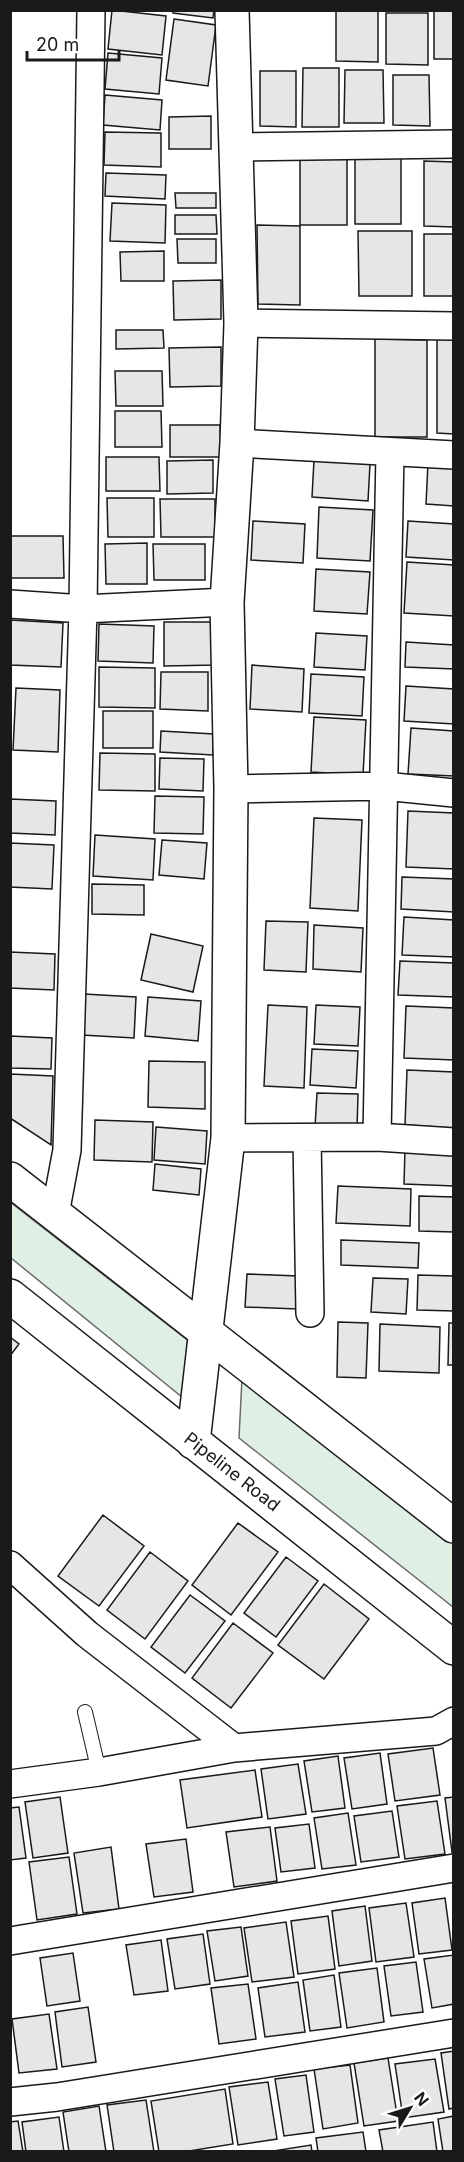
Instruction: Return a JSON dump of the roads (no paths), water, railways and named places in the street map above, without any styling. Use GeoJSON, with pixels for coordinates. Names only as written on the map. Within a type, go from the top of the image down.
{"type":"FeatureCollection","features":[{"type":"Feature","properties":{"kind":"street"},"geometry":{"type":"LineString","coordinates":[[55,1214],[67,1150],[82,609],[91,10]]}},
{"type":"Feature","properties":{"kind":"street"},"geometry":{"type":"LineString","coordinates":[[193,1442],[228,1138],[231,789],[227,602],[237,443],[241,323],[232,10]]}},
{"type":"Feature","properties":{"kind":"street"},"geometry":{"type":"LineString","coordinates":[[237,147],[453,144]]}},
{"type":"Feature","properties":{"kind":"street"},"geometry":{"type":"LineString","coordinates":[[241,323],[453,326]]}},
{"type":"Feature","properties":{"kind":"street"},"geometry":{"type":"LineString","coordinates":[[237,443],[453,455]]}},
{"type":"Feature","properties":{"kind":"street"},"geometry":{"type":"LineString","coordinates":[[377,1137],[390,452]]}},
{"type":"Feature","properties":{"kind":"street"},"geometry":{"type":"LineString","coordinates":[[10,604],[82,609],[227,602]]}},
{"type":"Feature","properties":{"kind":"street"},"geometry":{"type":"LineString","coordinates":[[231,789],[384,786],[453,794]]}},
{"type":"Feature","properties":{"kind":"street"},"geometry":{"type":"LineString","coordinates":[[228,1138],[377,1137],[453,1142]]}},
{"type":"Feature","properties":{"kind":"street"},"geometry":{"type":"LineString","coordinates":[[308,1138],[310,1313]]}},
{"type":"Feature","properties":{"kind":"street"},"geometry":{"type":"LineString","coordinates":[[10,1179],[453,1526]]}},
{"type":"Feature","properties":{"kind":"street","name":"Pipeline Road"},"geometry":{"type":"LineString","coordinates":[[10,1296],[453,1648]]}},
{"type":"Feature","properties":{"kind":"street"},"geometry":{"type":"LineString","coordinates":[[10,1565],[87,1634],[234,1748]]}},
{"type":"Feature","properties":{"kind":"street"},"geometry":{"type":"LineString","coordinates":[[10,1784],[99,1772],[234,1748],[436,1731],[453,1721]]}},
{"type":"Feature","properties":{"kind":"street"},"geometry":{"type":"LineString","coordinates":[[10,1941],[453,1868]]}},
{"type":"Feature","properties":{"kind":"street"},"geometry":{"type":"LineString","coordinates":[[10,2102],[69,2095],[453,2033]]}},
{"type":"Feature","properties":{"kind":"lane"},"geometry":{"type":"LineString","coordinates":[[85,1712],[99,1772]]}}]}
